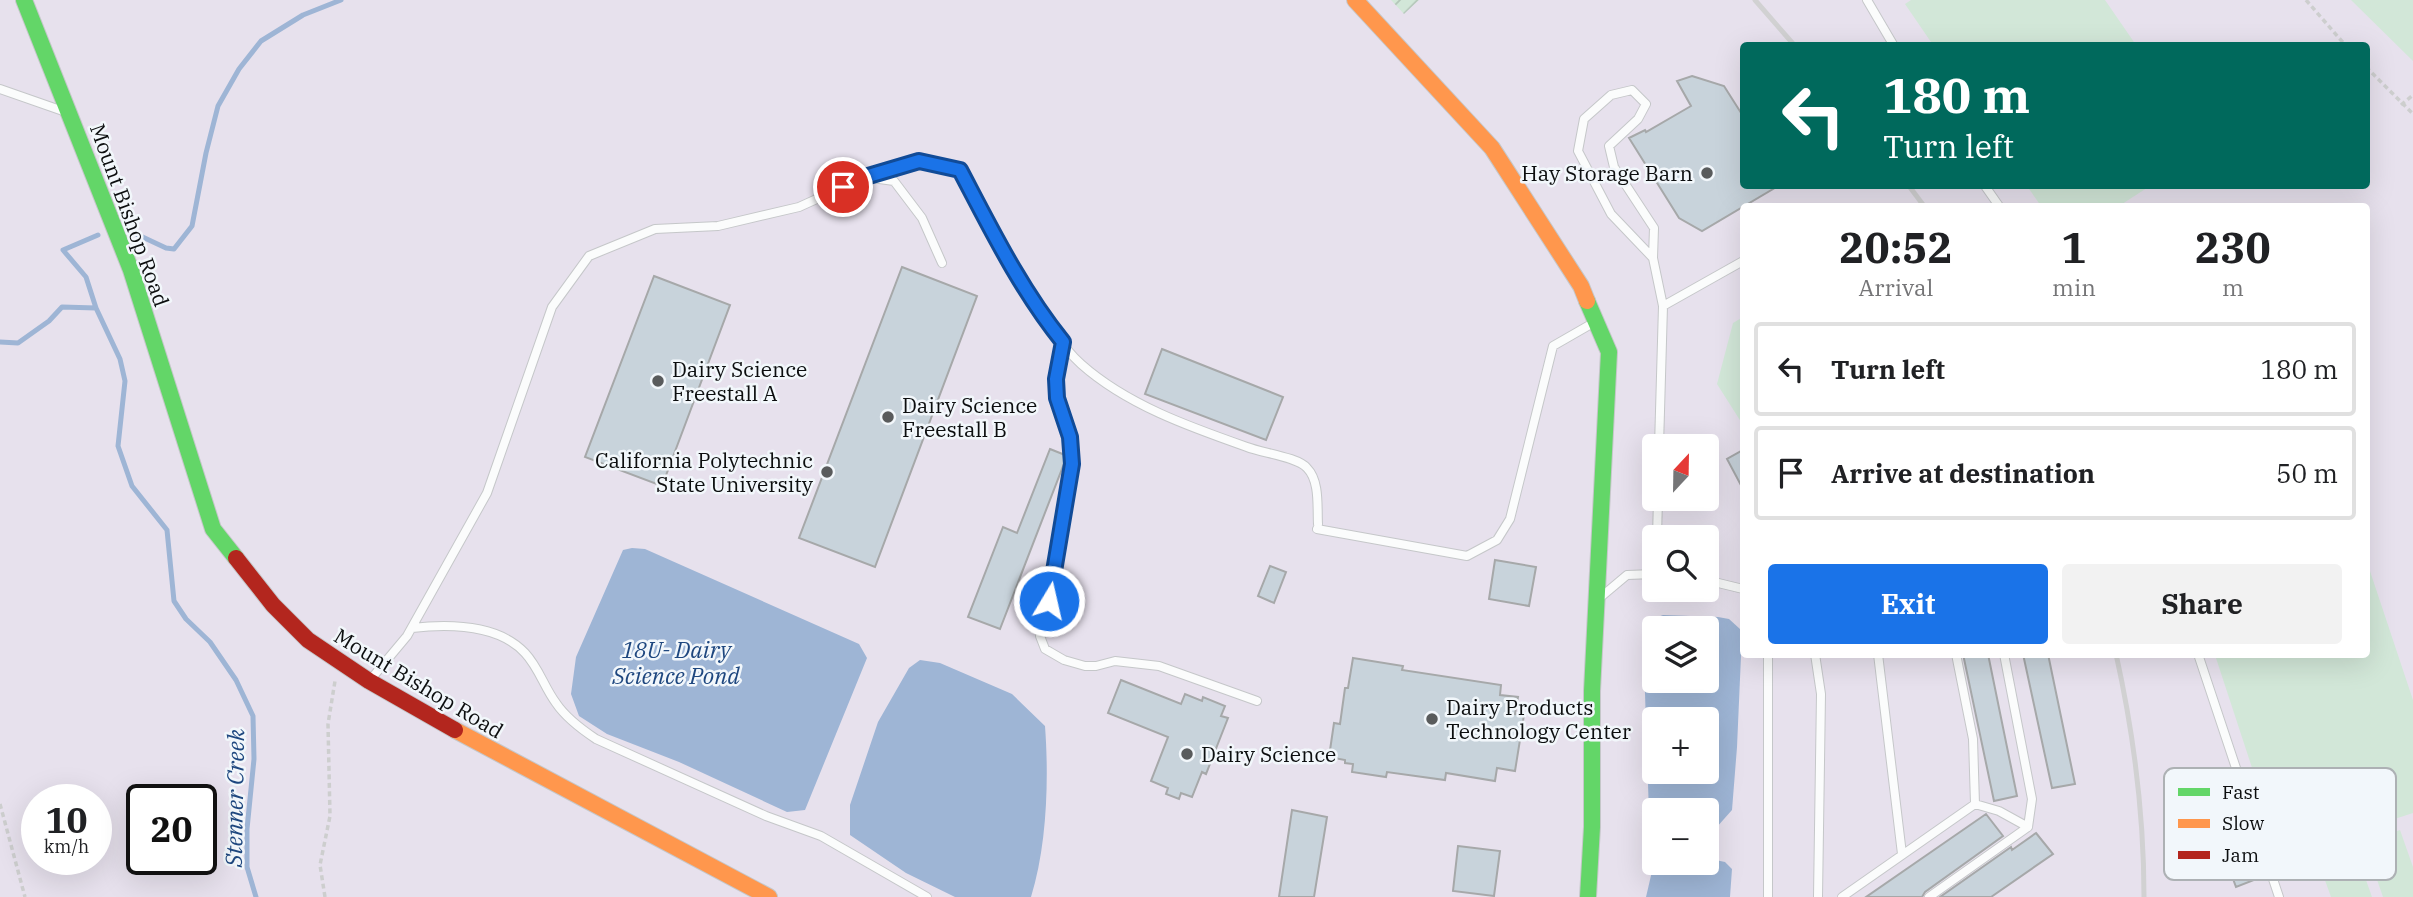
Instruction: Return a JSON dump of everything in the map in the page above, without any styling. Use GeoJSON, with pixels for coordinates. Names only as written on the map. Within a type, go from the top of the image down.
{"type":"FeatureCollection","features":[{"type":"Feature","properties":{"kind":"street","name":"Mount Bishop Road"},"geometry":{"type":"LineString","coordinates":[[24,0],[131,270],[213,529],[273,605],[308,640],[369,681],[495,753],[769,897]]}},
{"type":"Feature","properties":{"kind":"street"},"geometry":{"type":"LineString","coordinates":[[1355,0],[1492,148],[1581,286],[1609,352],[1592,691],[1592,827],[1588,897]]}},
{"type":"Feature","properties":{"kind":"lane"},"geometry":{"type":"LineString","coordinates":[[1867,0],[1892,42]]}},
{"type":"Feature","properties":{"kind":"lane","name":"Mount Bishop Road"},"geometry":{"type":"LineString","coordinates":[[0,89],[69,113]]}},
{"type":"Feature","properties":{"kind":"lane"},"geometry":{"type":"LineString","coordinates":[[1653,258],[1611,215],[1578,151],[1584,119],[1611,95],[1632,90],[1646,104],[1638,119],[1609,146],[1614,167],[1654,228],[1653,258],[1663,306],[1660,434]]}},
{"type":"Feature","properties":{"kind":"lane"},"geometry":{"type":"LineString","coordinates":[[369,681],[412,628],[487,493],[552,307],[589,256],[654,229],[718,226],[799,207],[865,177],[919,161],[960,170],[998,242],[1047,323],[1080,363],[1109,385],[1152,410],[1308,468],[1316,483],[1317,527],[1467,556],[1497,540],[1510,519],[1553,346],[1596,322]]}},
{"type":"Feature","properties":{"kind":"lane"},"geometry":{"type":"LineString","coordinates":[[865,177],[894,181],[922,218],[942,263]]}},
{"type":"Feature","properties":{"kind":"lane"},"geometry":{"type":"LineString","coordinates":[[1663,306],[1740,263]]}},
{"type":"Feature","properties":{"kind":"lane"},"geometry":{"type":"LineString","coordinates":[[1063,342],[1056,379],[1057,398],[1070,437],[1072,464],[1049,601],[1040,636],[1045,649],[1064,660],[1085,666],[1115,662],[1159,666],[1258,701]]}},
{"type":"Feature","properties":{"kind":"lane"},"geometry":{"type":"LineString","coordinates":[[1597,600],[1627,575],[1642,575]]}},
{"type":"Feature","properties":{"kind":"lane"},"geometry":{"type":"LineString","coordinates":[[1719,582],[1740,588]]}},
{"type":"Feature","properties":{"kind":"lane"},"geometry":{"type":"LineString","coordinates":[[412,628],[435,625],[469,627],[508,641],[523,651],[542,676],[555,703],[574,724],[596,739],[766,816],[821,836],[927,897]]}},
{"type":"Feature","properties":{"kind":"lane"},"geometry":{"type":"LineString","coordinates":[[1768,897],[1769,658]]}},
{"type":"Feature","properties":{"kind":"lane"},"geometry":{"type":"LineString","coordinates":[[1816,658],[1821,694],[1818,897]]}},
{"type":"Feature","properties":{"kind":"lane"},"geometry":{"type":"LineString","coordinates":[[1878,658],[1902,854]]}},
{"type":"Feature","properties":{"kind":"lane"},"geometry":{"type":"LineString","coordinates":[[1957,658],[1973,739],[1975,804]]}},
{"type":"Feature","properties":{"kind":"lane"},"geometry":{"type":"LineString","coordinates":[[1929,897],[2028,827],[2032,799],[2005,658]]}},
{"type":"Feature","properties":{"kind":"lane"},"geometry":{"type":"LineString","coordinates":[[2198,658],[2235,768]]}},
{"type":"Feature","properties":{"kind":"lane"},"geometry":{"type":"LineString","coordinates":[[1842,897],[1975,804]]}},
{"type":"Feature","properties":{"kind":"lane"},"geometry":{"type":"LineString","coordinates":[[1975,804],[1999,811],[2028,827]]}},
{"type":"Feature","properties":{"kind":"lane"},"geometry":{"type":"LineString","coordinates":[[2273,880],[2279,897]]}},
{"type":"Feature","properties":{"kind":"path"},"geometry":{"type":"LineString","coordinates":[[2306,0],[2343,42]]}},
{"type":"Feature","properties":{"kind":"path"},"geometry":{"type":"LineString","coordinates":[[2370,71],[2413,114]]}},
{"type":"Feature","properties":{"kind":"path"},"geometry":{"type":"LineString","coordinates":[[2402,104],[2413,95]]}},
{"type":"Feature","properties":{"kind":"path"},"geometry":{"type":"LineString","coordinates":[[325,897],[320,865],[330,816],[328,724],[338,661]]}},
{"type":"Feature","properties":{"kind":"path"},"geometry":{"type":"LineString","coordinates":[[0,804],[25,897]]}},
{"type":"Feature","properties":{"kind":"shaded area","name":"California Polytechnic State University"},"geometry":{"type":"Polygon","coordinates":[[[0,0],[2413,0],[2413,897],[0,897],[0,0]]]}},
{"type":"Feature","properties":{"kind":"green space"},"geometry":{"type":"Polygon","coordinates":[[[1391,0],[1419,0],[1404,14],[1391,0]]]}},
{"type":"Feature","properties":{"kind":"green space"},"geometry":{"type":"Polygon","coordinates":[[[1911,0],[2105,0],[2134,42],[1931,42],[1905,4],[1911,0]]]}},
{"type":"Feature","properties":{"kind":"green space"},"geometry":{"type":"Polygon","coordinates":[[[2351,0],[2413,0],[2413,61],[2351,0]]]}},
{"type":"Feature","properties":{"kind":"green space"},"geometry":{"type":"Polygon","coordinates":[[[2029,189],[2145,189],[2124,203],[2039,203],[2029,189]]]}},
{"type":"Feature","properties":{"kind":"green space"},"geometry":{"type":"Polygon","coordinates":[[[1740,319],[1740,420],[1717,384],[1733,323],[1740,319]]]}},
{"type":"Feature","properties":{"kind":"green space"},"geometry":{"type":"Polygon","coordinates":[[[2370,571],[2413,700],[2413,813],[2396,819],[2396,768],[2252,768],[2216,658],[2370,658],[2370,571]]]}},
{"type":"Feature","properties":{"kind":"green space"},"geometry":{"type":"Polygon","coordinates":[[[2400,830],[2413,867],[2413,897],[2383,897],[2377,880],[2396,880],[2396,831],[2400,830]]]}},
{"type":"Feature","properties":{"kind":"green space"},"geometry":{"type":"Polygon","coordinates":[[[2325,880],[2366,880],[2372,897],[2331,897],[2325,880]]]}},
{"type":"Feature","properties":{"kind":"water","name":"18U- Dairy Science Pond"},"geometry":{"type":"Polygon","coordinates":[[[645,549],[859,644],[867,658],[805,810],[787,812],[679,762],[607,734],[579,716],[571,694],[576,657],[623,550],[645,549]]]}},
{"type":"Feature","properties":{"kind":"water"},"geometry":{"type":"Polygon","coordinates":[[[1719,617],[1729,619],[1740,629],[1737,747],[1732,810],[1719,825],[1719,798],[1648,798],[1648,784],[1719,784],[1719,707],[1645,707],[1645,693],[1719,693],[1719,617]]]}},
{"type":"Feature","properties":{"kind":"water"},"geometry":{"type":"Polygon","coordinates":[[[920,660],[940,663],[1012,694],[1045,726],[1046,812],[1031,897],[955,897],[906,873],[850,835],[850,805],[878,722],[909,668],[920,660]]]}},
{"type":"Feature","properties":{"kind":"water"},"geometry":{"type":"Polygon","coordinates":[[[1719,861],[1725,862],[1732,869],[1730,897],[1646,897],[1651,875],[1719,875],[1719,861]]]}},
{"type":"Feature","properties":{"kind":"building","name":"Hay Storage Barn"},"geometry":{"type":"Polygon","coordinates":[[[1692,76],[1724,86],[1740,111],[1740,189],[1773,189],[1749,203],[1740,203],[1740,208],[1702,231],[1679,218],[1629,138],[1645,130],[1646,132],[1691,106],[1677,81],[1692,76]]]}},
{"type":"Feature","properties":{"kind":"building","name":"Dairy Science Freestall B"},"geometry":{"type":"Polygon","coordinates":[[[902,267],[977,296],[875,567],[799,538],[902,267]]]}},
{"type":"Feature","properties":{"kind":"building","name":"Dairy Science Freestall A"},"geometry":{"type":"Polygon","coordinates":[[[654,276],[730,305],[662,486],[585,457],[654,276]]]}},
{"type":"Feature","properties":{"kind":"building"},"geometry":{"type":"Polygon","coordinates":[[[1162,349],[1283,397],[1266,440],[1145,394],[1162,349]]]}},
{"type":"Feature","properties":{"kind":"building"},"geometry":{"type":"Polygon","coordinates":[[[1050,449],[1065,455],[1065,461],[1000,629],[968,617],[1003,527],[1017,533],[1050,449]]]}},
{"type":"Feature","properties":{"kind":"building"},"geometry":{"type":"Polygon","coordinates":[[[1740,452],[1740,483],[1727,459],[1740,452]]]}},
{"type":"Feature","properties":{"kind":"building"},"geometry":{"type":"Polygon","coordinates":[[[1495,560],[1536,567],[1529,606],[1489,599],[1495,560]]]}},
{"type":"Feature","properties":{"kind":"building"},"geometry":{"type":"Polygon","coordinates":[[[1270,566],[1286,572],[1274,603],[1258,596],[1270,566]]]}},
{"type":"Feature","properties":{"kind":"building","name":"Dairy Products Technology Center"},"geometry":{"type":"Polygon","coordinates":[[[1353,658],[1403,666],[1402,670],[1501,685],[1500,695],[1518,697],[1515,714],[1524,715],[1515,771],[1497,768],[1495,781],[1446,773],[1445,780],[1387,772],[1386,777],[1352,772],[1353,764],[1329,757],[1334,723],[1340,724],[1353,658]]]}},
{"type":"Feature","properties":{"kind":"building"},"geometry":{"type":"Polygon","coordinates":[[[1964,658],[1989,658],[2017,796],[1994,801],[1964,658]]]}},
{"type":"Feature","properties":{"kind":"building"},"geometry":{"type":"Polygon","coordinates":[[[2024,658],[2049,658],[2075,784],[2052,788],[2024,658]]]}},
{"type":"Feature","properties":{"kind":"building","name":"Dairy Science"},"geometry":{"type":"Polygon","coordinates":[[[1121,680],[1181,704],[1185,694],[1202,701],[1203,697],[1225,706],[1221,716],[1228,718],[1206,774],[1202,772],[1192,797],[1181,793],[1179,799],[1166,794],[1168,788],[1151,781],[1168,737],[1108,713],[1121,680]]]}},
{"type":"Feature","properties":{"kind":"building"},"geometry":{"type":"Polygon","coordinates":[[[1292,810],[1327,817],[1314,897],[1279,897],[1292,810]]]}},
{"type":"Feature","properties":{"kind":"building"},"geometry":{"type":"Polygon","coordinates":[[[1986,814],[2003,836],[1925,892],[1922,897],[1866,897],[1986,814]]]}},
{"type":"Feature","properties":{"kind":"building"},"geometry":{"type":"Polygon","coordinates":[[[2036,833],[2053,854],[1991,897],[1940,897],[2011,847],[2012,850],[2036,833]]]}},
{"type":"Feature","properties":{"kind":"building"},"geometry":{"type":"Polygon","coordinates":[[[1458,846],[1500,851],[1494,896],[1453,891],[1458,846]]]}},
{"type":"Feature","properties":{"kind":"building"},"geometry":{"type":"Polygon","coordinates":[[[2233,880],[2254,880],[2236,887],[2233,880]]]}},
{"type":"Feature","properties":{"kind":"waterway"},"geometry":{"type":"LineString","coordinates":[[134,233],[174,249],[192,226],[218,106],[239,69],[261,41],[303,15],[341,0]]}},
{"type":"Feature","properties":{"kind":"waterway","name":"Stenner Creek"},"geometry":{"type":"LineString","coordinates":[[98,235],[63,250],[86,277],[96,308],[120,359],[125,381],[118,446],[132,486],[167,530],[174,601],[186,619],[210,642],[236,680],[253,716],[254,759],[247,829],[247,867],[256,897]]}},
{"type":"Feature","properties":{"kind":"waterway","name":"Stenner Creek"},"geometry":{"type":"LineString","coordinates":[[0,342],[18,343],[49,321],[62,307],[96,308]]}},
{"type":"Feature","properties":{"kind":"railway"},"geometry":{"type":"LineString","coordinates":[[1755,0],[1792,42]]}},
{"type":"Feature","properties":{"kind":"railway"},"geometry":{"type":"LineString","coordinates":[[1911,189],[1922,203]]}},
{"type":"Feature","properties":{"kind":"railway"},"geometry":{"type":"LineString","coordinates":[[2117,658],[2137,775],[2144,897]]}},
{"type":"Feature","properties":{"kind":"traffic: fast"},"geometry":{"type":"LineString","coordinates":[[24,0],[131,270],[213,529],[236,558]]}},
{"type":"Feature","properties":{"kind":"traffic: fast"},"geometry":{"type":"LineString","coordinates":[[1587,301],[1609,352],[1592,691],[1592,827],[1588,897]]}},
{"type":"Feature","properties":{"kind":"traffic: slow"},"geometry":{"type":"LineString","coordinates":[[1355,0],[1492,148],[1581,286],[1587,301]]}},
{"type":"Feature","properties":{"kind":"traffic: slow"},"geometry":{"type":"LineString","coordinates":[[455,730],[769,897]]}},
{"type":"Feature","properties":{"kind":"traffic: jam"},"geometry":{"type":"LineString","coordinates":[[236,558],[273,605],[308,640],[369,681],[455,730]]}},
{"type":"Feature","properties":{"kind":"place","name":"Hay Storage Barn"},"geometry":{"type":"Point","coordinates":[1707,173]}},
{"type":"Feature","properties":{"kind":"place","name":"Dairy Science Freestall A"},"geometry":{"type":"Point","coordinates":[658,381]}},
{"type":"Feature","properties":{"kind":"place","name":"Dairy Science Freestall B"},"geometry":{"type":"Point","coordinates":[888,417]}},
{"type":"Feature","properties":{"kind":"place","name":"California Polytechnic State University"},"geometry":{"type":"Point","coordinates":[827,472]}},
{"type":"Feature","properties":{"kind":"place","name":"Dairy Products Technology Center"},"geometry":{"type":"Point","coordinates":[1432,719]}},
{"type":"Feature","properties":{"kind":"place","name":"Dairy Science"},"geometry":{"type":"Point","coordinates":[1187,754]}},
{"type":"Feature","properties":{"kind":"route"},"geometry":{"type":"LineString","coordinates":[[843,187],[865,177],[919,161],[960,170],[998,242],[1047,323],[1063,342],[1056,379],[1057,398],[1070,437],[1072,464],[1049,601]]}}]}
